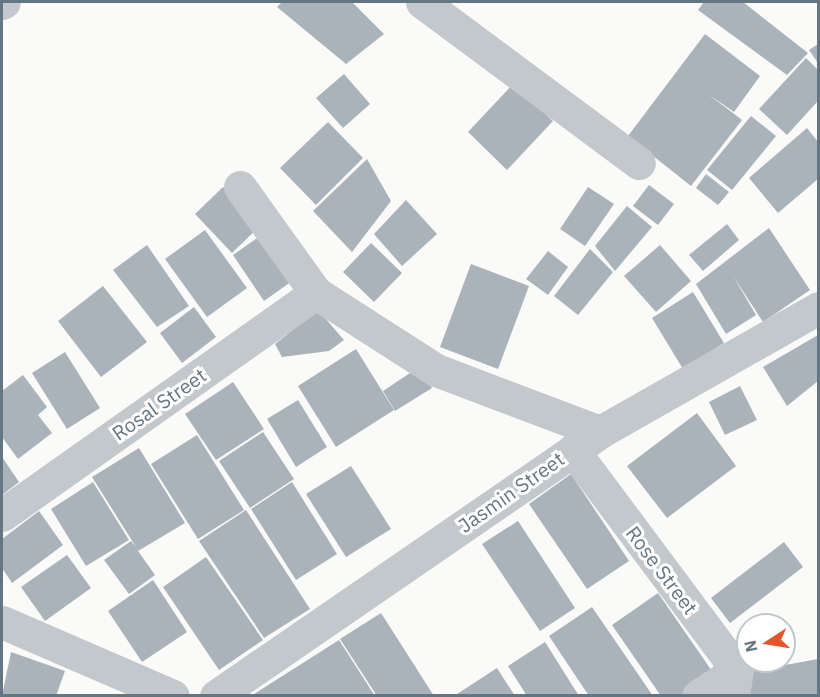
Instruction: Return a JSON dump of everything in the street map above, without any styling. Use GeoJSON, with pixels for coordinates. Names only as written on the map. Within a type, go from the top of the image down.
{"type":"FeatureCollection","features":[{"type":"Feature","properties":{"kind":"street"},"geometry":{"type":"LineString","coordinates":[[422,2],[639,163]]}},
{"type":"Feature","properties":{"kind":"street"},"geometry":{"type":"LineString","coordinates":[[240,187],[316,293],[436,370],[600,432]]}},
{"type":"Feature","properties":{"kind":"street","name":"Rosal Street"},"geometry":{"type":"LineString","coordinates":[[2,515],[316,293]]}},
{"type":"Feature","properties":{"kind":"street","name":"Jasmin Street"},"geometry":{"type":"LineString","coordinates":[[216,696],[600,432],[819,308]]}},
{"type":"Feature","properties":{"kind":"street","name":"Rose Street"},"geometry":{"type":"LineString","coordinates":[[573,450],[735,683]]}},
{"type":"Feature","properties":{"kind":"street"},"geometry":{"type":"LineString","coordinates":[[2,622],[173,696]]}},
{"type":"Feature","properties":{"kind":"street"},"geometry":{"type":"LineString","coordinates":[[698,696],[735,683]]}},
{"type":"Feature","properties":{"kind":"building"},"geometry":{"type":"Polygon","coordinates":[[[282,2],[352,2],[384,34],[346,64],[277,7],[282,2]]]}},
{"type":"Feature","properties":{"kind":"building"},"geometry":{"type":"Polygon","coordinates":[[[704,2],[743,2],[808,53],[787,75],[698,10],[704,2]]]}},
{"type":"Feature","properties":{"kind":"building"},"geometry":{"type":"Polygon","coordinates":[[[705,34],[760,76],[734,112],[708,94],[742,120],[691,186],[628,136],[705,34]]]}},
{"type":"Feature","properties":{"kind":"building"},"geometry":{"type":"Polygon","coordinates":[[[818,44],[818,63],[809,50],[818,44]]]}},
{"type":"Feature","properties":{"kind":"building"},"geometry":{"type":"Polygon","coordinates":[[[806,58],[818,70],[818,101],[787,135],[759,109],[806,58]]]}},
{"type":"Feature","properties":{"kind":"building"},"geometry":{"type":"Polygon","coordinates":[[[344,74],[370,104],[343,128],[316,98],[344,74]]]}},
{"type":"Feature","properties":{"kind":"building"},"geometry":{"type":"Polygon","coordinates":[[[513,84],[553,121],[507,170],[468,132],[513,84]]]}},
{"type":"Feature","properties":{"kind":"building"},"geometry":{"type":"Polygon","coordinates":[[[751,116],[776,136],[732,190],[707,170],[751,116]]]}},
{"type":"Feature","properties":{"kind":"building"},"geometry":{"type":"Polygon","coordinates":[[[328,122],[363,158],[316,205],[280,168],[328,122]]]}},
{"type":"Feature","properties":{"kind":"building"},"geometry":{"type":"Polygon","coordinates":[[[807,128],[818,142],[818,179],[778,213],[749,178],[807,128]]]}},
{"type":"Feature","properties":{"kind":"building"},"geometry":{"type":"Polygon","coordinates":[[[367,159],[391,201],[352,252],[313,211],[367,159]]]}},
{"type":"Feature","properties":{"kind":"building"},"geometry":{"type":"Polygon","coordinates":[[[706,174],[729,192],[718,205],[696,188],[706,174]]]}},
{"type":"Feature","properties":{"kind":"building"},"geometry":{"type":"Polygon","coordinates":[[[649,185],[674,204],[658,225],[633,206],[649,185]]]}},
{"type":"Feature","properties":{"kind":"building"},"geometry":{"type":"Polygon","coordinates":[[[223,187],[260,226],[232,253],[195,214],[223,187]]]}},
{"type":"Feature","properties":{"kind":"building"},"geometry":{"type":"Polygon","coordinates":[[[588,187],[614,204],[585,246],[560,229],[588,187]]]}},
{"type":"Feature","properties":{"kind":"building"},"geometry":{"type":"Polygon","coordinates":[[[406,200],[437,234],[402,266],[374,234],[406,200]]]}},
{"type":"Feature","properties":{"kind":"building"},"geometry":{"type":"Polygon","coordinates":[[[627,206],[652,227],[615,271],[595,246],[627,206]]]}},
{"type":"Feature","properties":{"kind":"building"},"geometry":{"type":"Polygon","coordinates":[[[727,224],[739,240],[703,271],[689,255],[727,224]]]}},
{"type":"Feature","properties":{"kind":"building"},"geometry":{"type":"Polygon","coordinates":[[[769,228],[810,290],[763,322],[733,276],[756,315],[726,334],[696,284],[769,228]]]}},
{"type":"Feature","properties":{"kind":"building"},"geometry":{"type":"Polygon","coordinates":[[[205,230],[247,288],[207,317],[165,259],[205,230]]]}},
{"type":"Feature","properties":{"kind":"building"},"geometry":{"type":"Polygon","coordinates":[[[260,236],[292,281],[264,301],[233,255],[260,236]]]}},
{"type":"Feature","properties":{"kind":"building"},"geometry":{"type":"Polygon","coordinates":[[[371,243],[402,273],[374,302],[343,272],[371,243]]]}},
{"type":"Feature","properties":{"kind":"building"},"geometry":{"type":"Polygon","coordinates":[[[147,245],[189,306],[157,327],[113,270],[147,245]]]}},
{"type":"Feature","properties":{"kind":"building"},"geometry":{"type":"Polygon","coordinates":[[[660,245],[691,281],[656,312],[624,276],[660,245]]]}},
{"type":"Feature","properties":{"kind":"building"},"geometry":{"type":"Polygon","coordinates":[[[590,249],[613,272],[578,315],[554,296],[590,249]]]}},
{"type":"Feature","properties":{"kind":"building"},"geometry":{"type":"Polygon","coordinates":[[[548,251],[568,267],[548,295],[526,279],[548,251]]]}},
{"type":"Feature","properties":{"kind":"building"},"geometry":{"type":"Polygon","coordinates":[[[471,264],[529,286],[498,369],[440,347],[471,264]]]}},
{"type":"Feature","properties":{"kind":"building"},"geometry":{"type":"Polygon","coordinates":[[[103,286],[147,342],[101,377],[58,321],[103,286]]]}},
{"type":"Feature","properties":{"kind":"building"},"geometry":{"type":"Polygon","coordinates":[[[693,292],[724,343],[683,369],[652,318],[693,292]]]}},
{"type":"Feature","properties":{"kind":"building"},"geometry":{"type":"Polygon","coordinates":[[[194,307],[216,337],[182,363],[160,333],[194,307]]]}},
{"type":"Feature","properties":{"kind":"building"},"geometry":{"type":"Polygon","coordinates":[[[318,310],[344,340],[329,351],[282,357],[275,344],[318,310]]]}},
{"type":"Feature","properties":{"kind":"building"},"geometry":{"type":"Polygon","coordinates":[[[818,335],[818,381],[787,406],[763,367],[818,335]]]}},
{"type":"Feature","properties":{"kind":"building"},"geometry":{"type":"Polygon","coordinates":[[[356,349],[394,410],[336,447],[298,386],[356,349]]]}},
{"type":"Feature","properties":{"kind":"building"},"geometry":{"type":"Polygon","coordinates":[[[65,352],[100,408],[67,429],[32,373],[65,352]]]}},
{"type":"Feature","properties":{"kind":"building"},"geometry":{"type":"Polygon","coordinates":[[[419,367],[432,388],[395,411],[383,391],[419,367]]]}},
{"type":"Feature","properties":{"kind":"building"},"geometry":{"type":"Polygon","coordinates":[[[23,375],[47,407],[38,415],[52,433],[18,459],[2,437],[2,391],[23,375]]]}},
{"type":"Feature","properties":{"kind":"building"},"geometry":{"type":"Polygon","coordinates":[[[233,382],[264,429],[216,460],[185,414],[233,382]]]}},
{"type":"Feature","properties":{"kind":"building"},"geometry":{"type":"Polygon","coordinates":[[[740,386],[757,420],[725,435],[709,402],[740,386]]]}},
{"type":"Feature","properties":{"kind":"building"},"geometry":{"type":"Polygon","coordinates":[[[298,400],[327,447],[296,467],[267,419],[298,400]]]}},
{"type":"Feature","properties":{"kind":"building"},"geometry":{"type":"Polygon","coordinates":[[[697,413],[736,466],[667,518],[627,466],[697,413]]]}},
{"type":"Feature","properties":{"kind":"building"},"geometry":{"type":"Polygon","coordinates":[[[263,432],[294,479],[250,508],[219,461],[263,432]]]}},
{"type":"Feature","properties":{"kind":"building"},"geometry":{"type":"Polygon","coordinates":[[[197,435],[244,510],[198,539],[151,464],[197,435]]]}},
{"type":"Feature","properties":{"kind":"building"},"geometry":{"type":"Polygon","coordinates":[[[139,448],[185,523],[138,551],[155,575],[129,594],[104,560],[131,541],[136,547],[92,477],[139,448]]]}},
{"type":"Feature","properties":{"kind":"building"},"geometry":{"type":"Polygon","coordinates":[[[2,457],[19,482],[2,495],[2,457]]]}},
{"type":"Feature","properties":{"kind":"building"},"geometry":{"type":"Polygon","coordinates":[[[351,466],[391,529],[346,557],[306,494],[351,466]]]}},
{"type":"Feature","properties":{"kind":"building"},"geometry":{"type":"Polygon","coordinates":[[[571,474],[629,561],[587,589],[529,504],[571,474]]]}},
{"type":"Feature","properties":{"kind":"building"},"geometry":{"type":"Polygon","coordinates":[[[93,482],[129,540],[86,566],[51,509],[93,482]]]}},
{"type":"Feature","properties":{"kind":"building"},"geometry":{"type":"Polygon","coordinates":[[[292,482],[337,554],[296,580],[251,509],[292,482]]]}},
{"type":"Feature","properties":{"kind":"building"},"geometry":{"type":"Polygon","coordinates":[[[246,510],[310,609],[264,638],[199,541],[246,510]]]}},
{"type":"Feature","properties":{"kind":"building"},"geometry":{"type":"Polygon","coordinates":[[[39,511],[63,545],[12,583],[2,568],[2,539],[39,511]]]}},
{"type":"Feature","properties":{"kind":"building"},"geometry":{"type":"Polygon","coordinates":[[[518,521],[575,608],[540,631],[482,544],[518,521]]]}},
{"type":"Feature","properties":{"kind":"building"},"geometry":{"type":"Polygon","coordinates":[[[784,542],[803,567],[743,613],[736,613],[736,618],[730,623],[711,598],[784,542]]]}},
{"type":"Feature","properties":{"kind":"building"},"geometry":{"type":"Polygon","coordinates":[[[67,555],[91,588],[45,621],[21,587],[67,555]]]}},
{"type":"Feature","properties":{"kind":"building"},"geometry":{"type":"Polygon","coordinates":[[[206,557],[263,640],[219,670],[163,587],[206,557]]]}},
{"type":"Feature","properties":{"kind":"building"},"geometry":{"type":"Polygon","coordinates":[[[153,580],[187,632],[142,662],[108,611],[153,580]]]}},
{"type":"Feature","properties":{"kind":"building"},"geometry":{"type":"Polygon","coordinates":[[[658,593],[714,674],[684,696],[661,696],[612,625],[658,593]]]}},
{"type":"Feature","properties":{"kind":"building"},"geometry":{"type":"Polygon","coordinates":[[[592,607],[653,696],[589,696],[549,636],[592,607]]]}},
{"type":"Feature","properties":{"kind":"building"},"geometry":{"type":"Polygon","coordinates":[[[381,613],[434,696],[377,696],[340,639],[381,613]]]}},
{"type":"Feature","properties":{"kind":"building"},"geometry":{"type":"Polygon","coordinates":[[[339,640],[375,696],[251,696],[339,640]]]}},
{"type":"Feature","properties":{"kind":"building"},"geometry":{"type":"Polygon","coordinates":[[[545,642],[579,696],[527,696],[508,666],[545,642]]]}},
{"type":"Feature","properties":{"kind":"building"},"geometry":{"type":"Polygon","coordinates":[[[11,652],[65,671],[56,696],[2,696],[11,652]]]}},
{"type":"Feature","properties":{"kind":"building"},"geometry":{"type":"Polygon","coordinates":[[[818,659],[818,696],[746,696],[742,673],[796,673],[796,663],[818,659]]]}},
{"type":"Feature","properties":{"kind":"building"},"geometry":{"type":"Polygon","coordinates":[[[497,668],[515,696],[454,696],[497,668]]]}}]}
